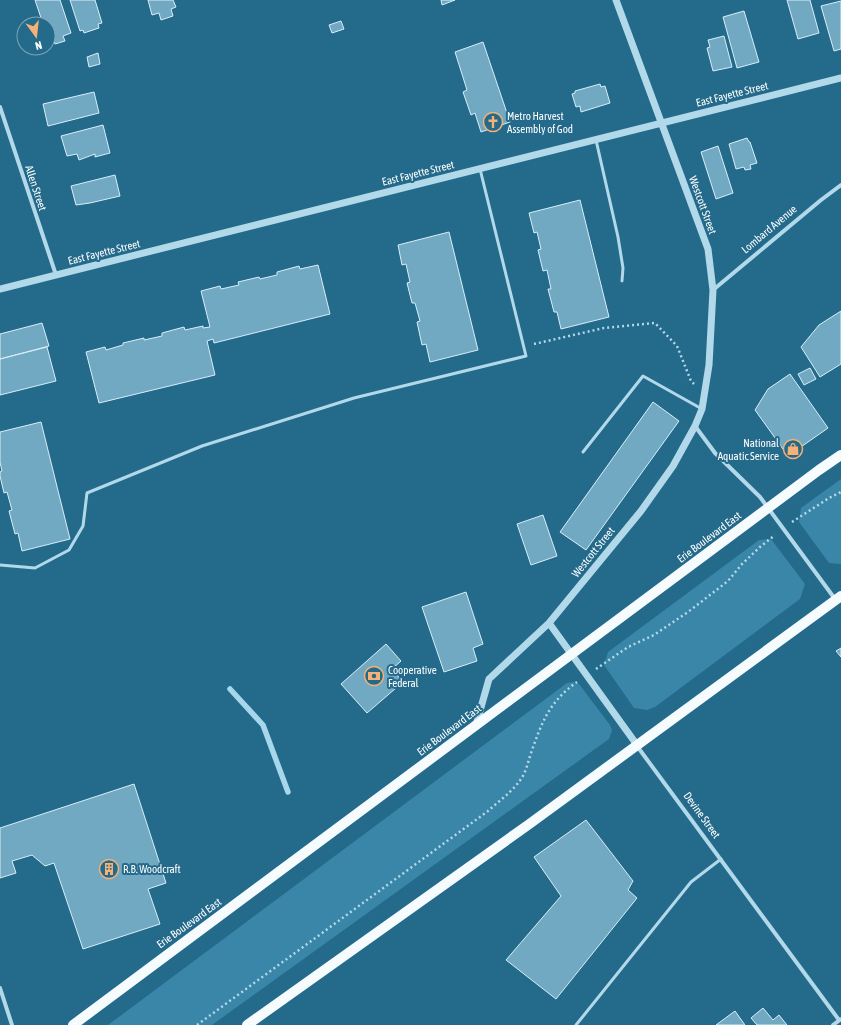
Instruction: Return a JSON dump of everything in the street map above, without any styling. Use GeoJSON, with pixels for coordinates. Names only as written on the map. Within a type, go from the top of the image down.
{"type":"FeatureCollection","features":[{"type":"Feature","properties":{"kind":"main road","name":"Erie Boulevard East"},"geometry":{"type":"LineString","coordinates":[[73,1025],[819,470],[841,456]]}},
{"type":"Feature","properties":{"kind":"main road"},"geometry":{"type":"LineString","coordinates":[[247,1025],[839,598]]}},
{"type":"Feature","properties":{"kind":"street","name":"Westcott Street"},"geometry":{"type":"LineString","coordinates":[[476,725],[489,678],[549,623],[640,511],[673,466],[695,426],[702,409],[709,365],[713,290],[708,249],[616,0]]}},
{"type":"Feature","properties":{"kind":"street","name":"East Fayette Street"},"geometry":{"type":"LineString","coordinates":[[0,289],[841,78]]}},
{"type":"Feature","properties":{"kind":"street","name":"Allen Street"},"geometry":{"type":"LineString","coordinates":[[0,107],[56,275]]}},
{"type":"Feature","properties":{"kind":"street","name":"Lombard Avenue"},"geometry":{"type":"LineString","coordinates":[[713,290],[821,200],[841,186]]}},
{"type":"Feature","properties":{"kind":"street"},"geometry":{"type":"LineString","coordinates":[[695,426],[715,453],[755,491],[839,598]]}},
{"type":"Feature","properties":{"kind":"street","name":"Devine Street"},"geometry":{"type":"LineString","coordinates":[[549,623],[637,745],[840,1019]]}},
{"type":"Feature","properties":{"kind":"street"},"geometry":{"type":"LineString","coordinates":[[0,988],[12,1025]]}},
{"type":"Feature","properties":{"kind":"street"},"geometry":{"type":"LineString","coordinates":[[832,1025],[840,1019]]}},
{"type":"Feature","properties":{"kind":"lane"},"geometry":{"type":"LineString","coordinates":[[596,140],[618,237],[623,268],[622,281]]}},
{"type":"Feature","properties":{"kind":"lane"},"geometry":{"type":"LineString","coordinates":[[0,565],[35,568],[69,550],[83,526],[87,493],[202,446],[347,401],[526,356],[480,169]]}},
{"type":"Feature","properties":{"kind":"lane"},"geometry":{"type":"LineString","coordinates":[[583,452],[642,376],[702,409]]}},
{"type":"Feature","properties":{"kind":"lane"},"geometry":{"type":"LineString","coordinates":[[576,1025],[691,882],[721,859]]}},
{"type":"Feature","properties":{"kind":"path"},"geometry":{"type":"LineString","coordinates":[[524,347],[604,328],[655,323],[677,346],[691,381],[705,391]]}},
{"type":"Feature","properties":{"kind":"path"},"geometry":{"type":"LineString","coordinates":[[797,519],[841,492]]}},
{"type":"Feature","properties":{"kind":"path"},"geometry":{"type":"LineString","coordinates":[[602,664],[628,646],[659,632],[694,608],[728,581],[742,564],[771,538]]}},
{"type":"Feature","properties":{"kind":"path"},"geometry":{"type":"LineString","coordinates":[[197,1025],[475,821],[512,791],[522,778],[542,722],[550,709],[569,688],[578,682]]}},
{"type":"Feature","properties":{"kind":"shaded area"},"geometry":{"type":"Polygon","coordinates":[[[841,479],[840,564],[829,563],[799,522],[801,508],[841,479]]]}},
{"type":"Feature","properties":{"kind":"shaded area"},"geometry":{"type":"Polygon","coordinates":[[[771,539],[805,584],[800,599],[655,707],[647,710],[634,708],[604,665],[608,652],[759,540],[771,539]]]}},
{"type":"Feature","properties":{"kind":"shaded area"},"geometry":{"type":"Polygon","coordinates":[[[573,682],[579,684],[610,725],[612,730],[609,739],[212,1025],[108,1025],[567,683],[573,682]]]}},
{"type":"Feature","properties":{"kind":"building"},"geometry":{"type":"Polygon","coordinates":[[[35,0],[60,0],[71,33],[63,36],[65,41],[56,44],[56,16],[40,16],[35,0]]]}},
{"type":"Feature","properties":{"kind":"building"},"geometry":{"type":"Polygon","coordinates":[[[70,0],[95,0],[102,23],[98,24],[99,28],[84,33],[83,30],[80,31],[70,0]]]}},
{"type":"Feature","properties":{"kind":"building"},"geometry":{"type":"Polygon","coordinates":[[[148,0],[173,0],[176,7],[171,9],[173,16],[161,20],[159,13],[152,15],[148,0]]]}},
{"type":"Feature","properties":{"kind":"building"},"geometry":{"type":"Polygon","coordinates":[[[441,0],[455,0],[442,5],[441,0]]]}},
{"type":"Feature","properties":{"kind":"building"},"geometry":{"type":"Polygon","coordinates":[[[787,0],[810,0],[819,33],[798,39],[787,0]]]}},
{"type":"Feature","properties":{"kind":"building"},"geometry":{"type":"Polygon","coordinates":[[[841,1],[841,49],[834,51],[821,6],[841,1]]]}},
{"type":"Feature","properties":{"kind":"building"},"geometry":{"type":"Polygon","coordinates":[[[744,11],[759,62],[737,68],[723,17],[744,11]]]}},
{"type":"Feature","properties":{"kind":"building"},"geometry":{"type":"Polygon","coordinates":[[[341,21],[344,29],[332,33],[329,25],[341,21]]]}},
{"type":"Feature","properties":{"kind":"building"},"geometry":{"type":"Polygon","coordinates":[[[724,36],[732,67],[713,71],[707,48],[710,47],[708,40],[724,36]]]}},
{"type":"Feature","properties":{"kind":"building"},"geometry":{"type":"Polygon","coordinates":[[[483,42],[510,122],[481,132],[475,113],[471,115],[463,92],[467,90],[455,52],[483,42]]]}},
{"type":"Feature","properties":{"kind":"building"},"geometry":{"type":"Polygon","coordinates":[[[98,53],[100,64],[89,67],[87,57],[98,53]]]}},
{"type":"Feature","properties":{"kind":"building"},"geometry":{"type":"Polygon","coordinates":[[[600,84],[601,87],[605,86],[610,103],[581,112],[580,106],[576,107],[572,94],[575,93],[575,91],[600,84]]]}},
{"type":"Feature","properties":{"kind":"building"},"geometry":{"type":"Polygon","coordinates":[[[94,92],[99,113],[48,126],[43,104],[94,92]]]}},
{"type":"Feature","properties":{"kind":"building"},"geometry":{"type":"Polygon","coordinates":[[[103,125],[110,153],[95,157],[95,154],[79,160],[77,154],[67,156],[61,136],[103,125]]]}},
{"type":"Feature","properties":{"kind":"building"},"geometry":{"type":"Polygon","coordinates":[[[747,138],[750,142],[757,163],[750,165],[751,169],[745,170],[744,167],[736,169],[729,144],[747,138]]]}},
{"type":"Feature","properties":{"kind":"building"},"geometry":{"type":"Polygon","coordinates":[[[718,146],[733,193],[716,199],[701,152],[718,146]]]}},
{"type":"Feature","properties":{"kind":"building"},"geometry":{"type":"Polygon","coordinates":[[[115,175],[120,196],[76,205],[71,186],[115,175]]]}},
{"type":"Feature","properties":{"kind":"building"},"geometry":{"type":"Polygon","coordinates":[[[580,200],[609,317],[561,329],[557,312],[554,312],[548,289],[551,289],[547,270],[543,271],[538,250],[541,249],[537,232],[534,233],[529,213],[580,200]]]}},
{"type":"Feature","properties":{"kind":"building"},"geometry":{"type":"Polygon","coordinates":[[[449,232],[478,350],[430,362],[426,344],[422,345],[417,322],[420,321],[415,303],[412,303],[407,283],[410,282],[406,264],[402,265],[398,245],[449,232]]]}},
{"type":"Feature","properties":{"kind":"building"},"geometry":{"type":"Polygon","coordinates":[[[318,265],[330,314],[214,343],[213,339],[207,341],[215,375],[99,403],[86,352],[105,347],[106,350],[123,345],[123,343],[144,338],[144,340],[162,336],[162,333],[184,327],[185,330],[203,326],[203,328],[210,327],[201,291],[220,286],[221,289],[239,285],[238,282],[259,277],[260,279],[277,275],[277,272],[299,266],[300,269],[318,265]]]}},
{"type":"Feature","properties":{"kind":"building"},"geometry":{"type":"Polygon","coordinates":[[[841,311],[841,364],[820,377],[801,347],[819,325],[841,311]]]}},
{"type":"Feature","properties":{"kind":"building"},"geometry":{"type":"Polygon","coordinates":[[[42,323],[49,346],[0,359],[0,334],[42,323]]]}},
{"type":"Feature","properties":{"kind":"building"},"geometry":{"type":"Polygon","coordinates":[[[47,347],[56,381],[0,395],[0,359],[47,347]]]}},
{"type":"Feature","properties":{"kind":"building"},"geometry":{"type":"Polygon","coordinates":[[[810,368],[816,379],[804,385],[798,374],[810,368]]]}},
{"type":"Feature","properties":{"kind":"building"},"geometry":{"type":"Polygon","coordinates":[[[790,374],[828,428],[788,456],[755,410],[768,389],[790,374]]]}},
{"type":"Feature","properties":{"kind":"building"},"geometry":{"type":"Polygon","coordinates":[[[653,402],[679,421],[586,550],[560,532],[653,402]]]}},
{"type":"Feature","properties":{"kind":"building"},"geometry":{"type":"Polygon","coordinates":[[[41,422],[70,539],[22,551],[18,533],[15,534],[9,511],[12,510],[7,492],[4,493],[0,476],[0,472],[2,471],[0,462],[0,432],[41,422]]]}},
{"type":"Feature","properties":{"kind":"building"},"geometry":{"type":"Polygon","coordinates":[[[543,515],[557,556],[531,565],[517,524],[543,515]]]}},
{"type":"Feature","properties":{"kind":"building"},"geometry":{"type":"Polygon","coordinates":[[[466,592],[483,644],[473,648],[477,661],[444,672],[422,607],[466,592]]]}},
{"type":"Feature","properties":{"kind":"building","name":"Cooperative Federal"},"geometry":{"type":"Polygon","coordinates":[[[386,644],[401,661],[392,669],[403,682],[367,713],[341,684],[386,644]]]}},
{"type":"Feature","properties":{"kind":"building"},"geometry":{"type":"Polygon","coordinates":[[[841,648],[841,657],[836,651],[841,648]]]}},
{"type":"Feature","properties":{"kind":"building","name":"R.B. Woodcraft"},"geometry":{"type":"Polygon","coordinates":[[[134,784],[166,883],[148,889],[160,924],[83,949],[54,863],[45,866],[32,855],[12,861],[16,873],[0,878],[0,828],[134,784]]]}},
{"type":"Feature","properties":{"kind":"building"},"geometry":{"type":"Polygon","coordinates":[[[586,820],[633,881],[628,890],[637,898],[556,999],[506,960],[561,896],[534,857],[586,820]]]}},
{"type":"Feature","properties":{"kind":"building"},"geometry":{"type":"Polygon","coordinates":[[[763,1008],[773,1020],[779,1015],[787,1025],[757,1025],[751,1018],[763,1008]]]}},
{"type":"Feature","properties":{"kind":"building"},"geometry":{"type":"Polygon","coordinates":[[[735,1011],[745,1025],[716,1025],[735,1011]]]}},
{"type":"Feature","properties":{"kind":"waterway"},"geometry":{"type":"LineString","coordinates":[[230,689],[263,725],[288,792]]}},
{"type":"Feature","properties":{"kind":"place","name":"Metro Harvest Assembly of God"},"geometry":{"type":"Point","coordinates":[493,122]}},
{"type":"Feature","properties":{"kind":"place","name":"National Aquatic Service"},"geometry":{"type":"Point","coordinates":[793,449]}},
{"type":"Feature","properties":{"kind":"place","name":"Cooperative Federal"},"geometry":{"type":"Point","coordinates":[374,676]}},
{"type":"Feature","properties":{"kind":"place","name":"R.B. Woodcraft"},"geometry":{"type":"Point","coordinates":[109,869]}}]}
